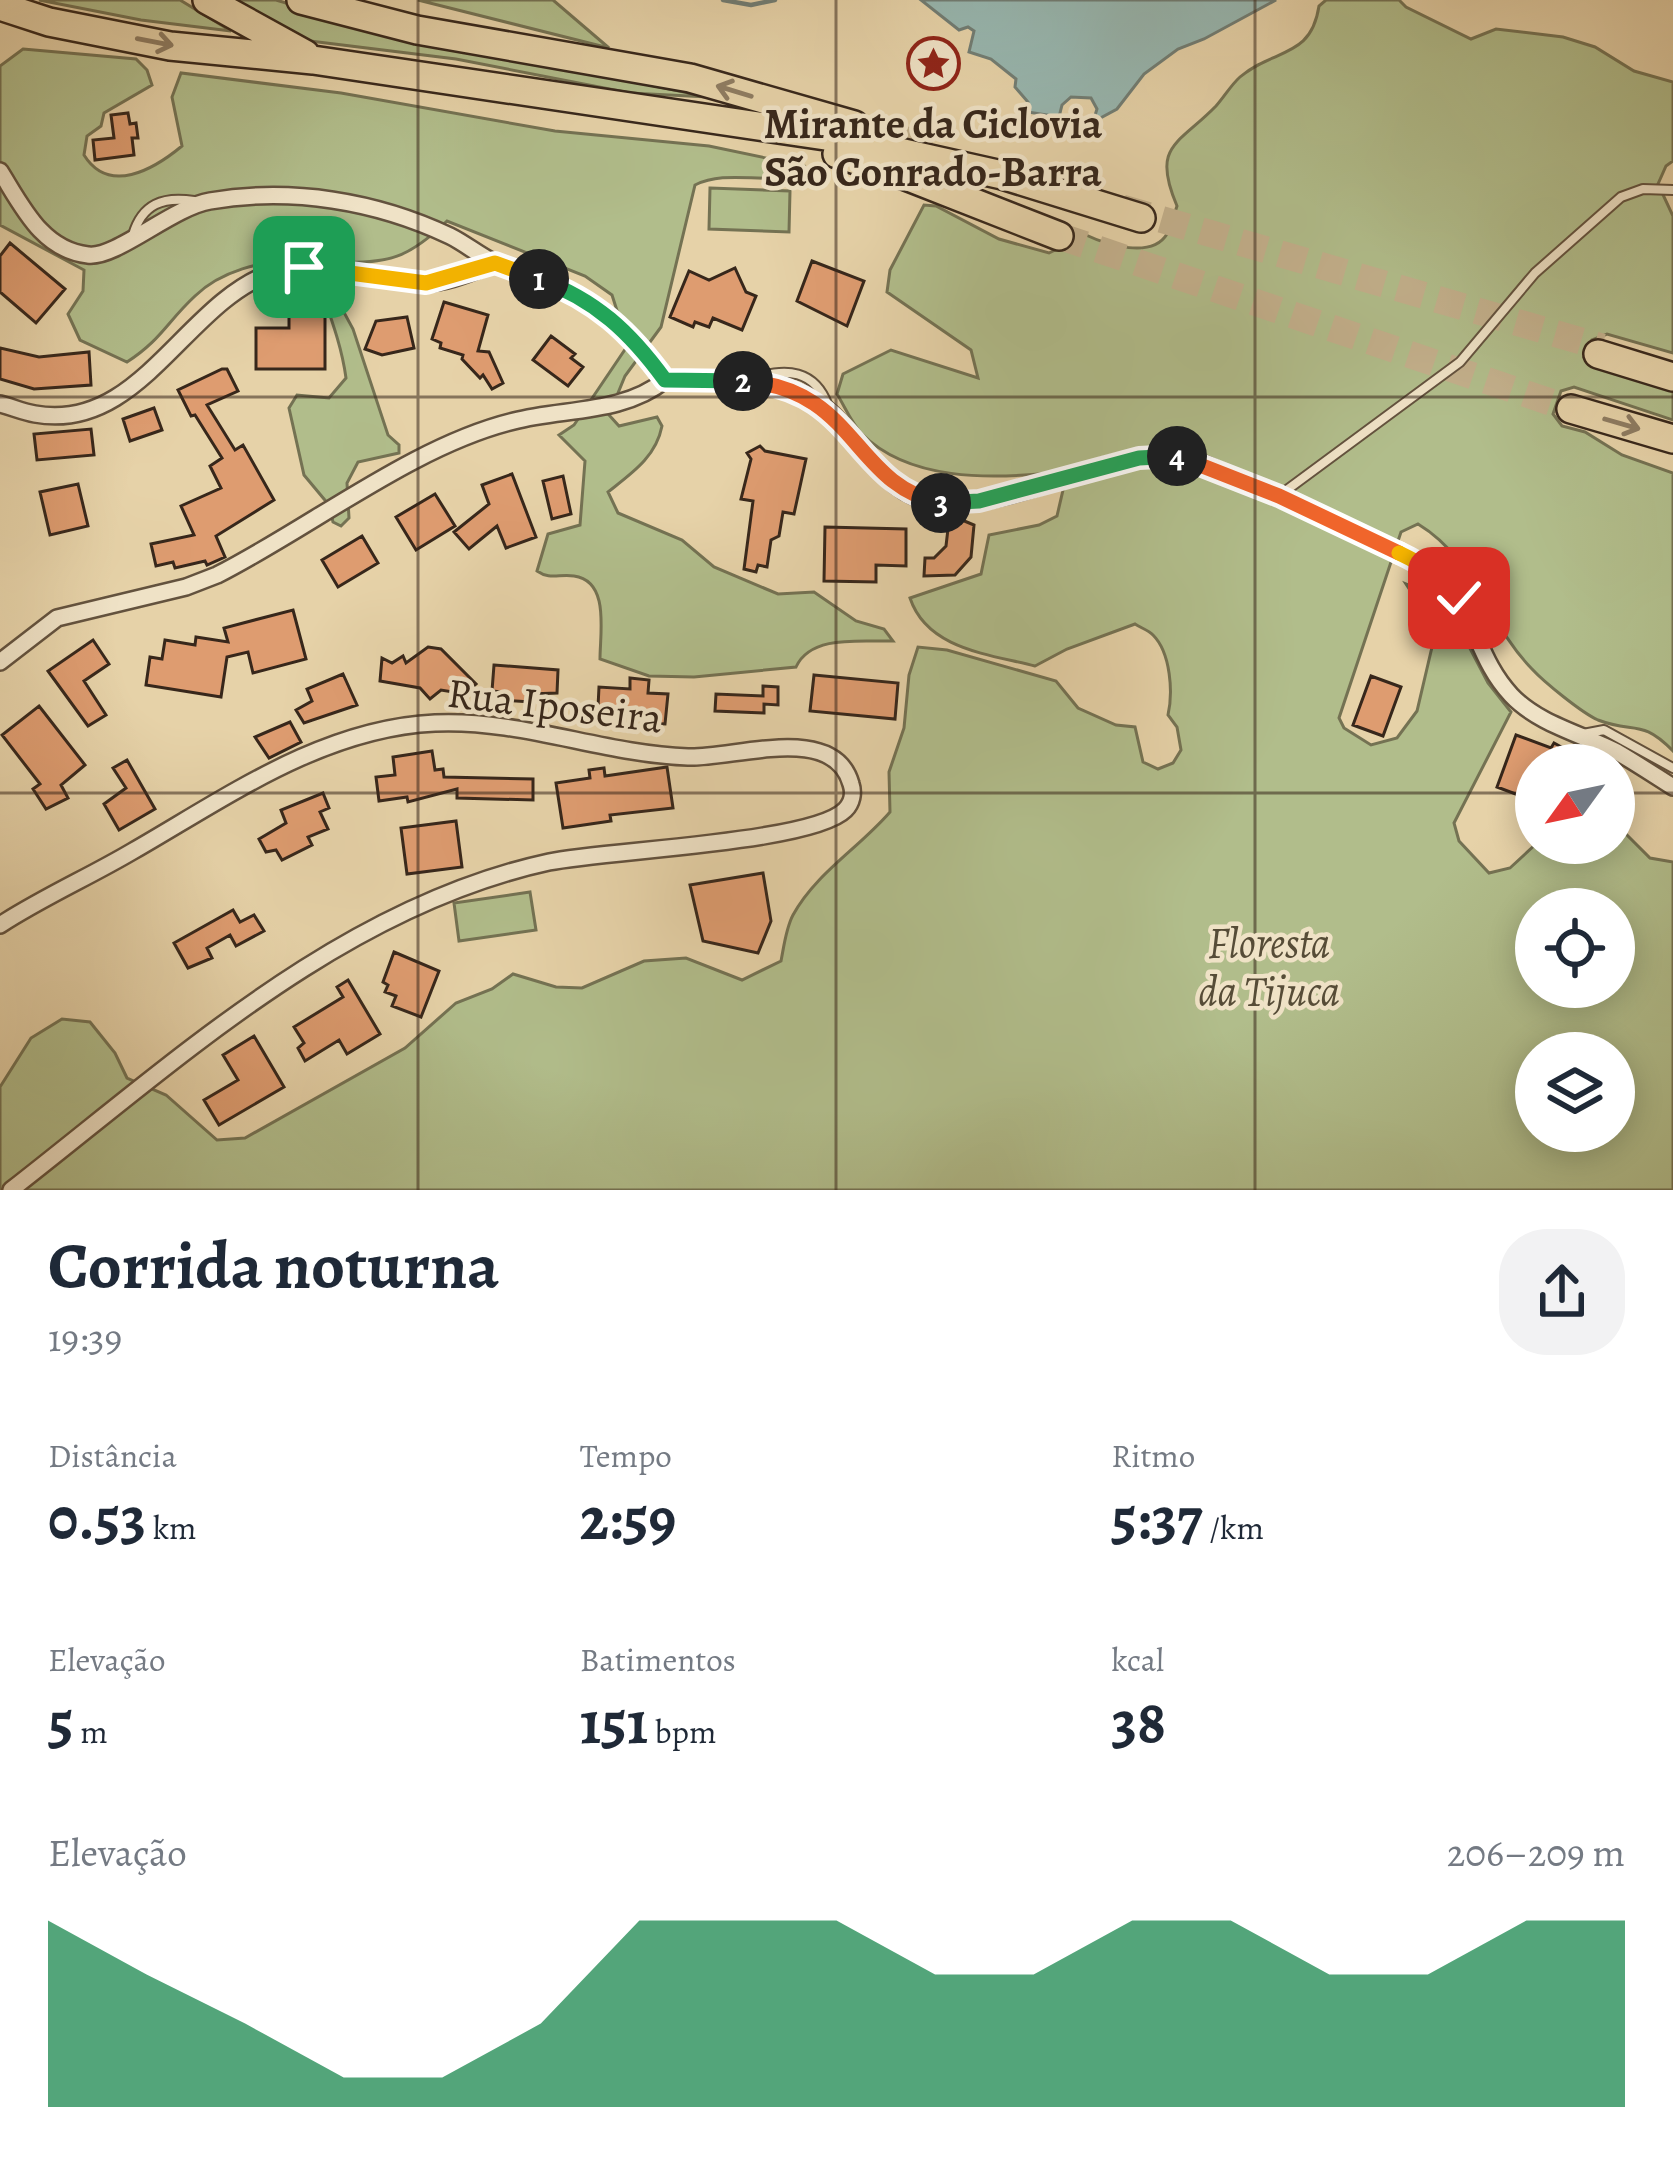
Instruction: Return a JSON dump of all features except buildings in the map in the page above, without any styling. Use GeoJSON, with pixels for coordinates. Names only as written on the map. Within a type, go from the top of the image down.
{"type":"FeatureCollection","features":[{"type":"Feature","properties":{"kind":"highway"},"geometry":{"type":"LineString","coordinates":[[207,0],[313,60]]}},
{"type":"Feature","properties":{"kind":"highway"},"geometry":{"type":"LineString","coordinates":[[302,0],[417,30],[690,78],[887,134]]}},
{"type":"Feature","properties":{"kind":"highway"},"geometry":{"type":"LineString","coordinates":[[0,6],[49,22],[170,46],[313,60],[788,130],[937,158],[1141,218]]}},
{"type":"Feature","properties":{"kind":"highway"},"geometry":{"type":"LineString","coordinates":[[688,116],[861,160],[1059,236]]}},
{"type":"Feature","properties":{"kind":"highway"},"geometry":{"type":"LineString","coordinates":[[1600,351],[1673,372]]}},
{"type":"Feature","properties":{"kind":"highway"},"geometry":{"type":"LineString","coordinates":[[1571,409],[1673,439]]}},
{"type":"Feature","properties":{"kind":"street"},"geometry":{"type":"LineString","coordinates":[[0,171],[44,236],[90,256],[107,255],[133,236],[202,202],[294,197],[364,204],[397,213],[495,263],[558,286],[632,335],[665,380]]}},
{"type":"Feature","properties":{"kind":"street"},"geometry":{"type":"LineString","coordinates":[[0,404],[37,414],[67,415],[96,408],[157,365],[233,292],[272,272],[304,267],[426,283],[495,263]]}},
{"type":"Feature","properties":{"kind":"street"},"geometry":{"type":"LineString","coordinates":[[0,662],[57,618],[217,575],[478,430],[617,403],[648,394],[665,380],[748,381],[782,385],[830,413],[894,484],[917,498],[940,503],[979,501],[1139,458],[1172,455],[1279,496],[1424,564],[1459,598],[1509,693],[1528,711],[1673,787]]}},
{"type":"Feature","properties":{"kind":"street","name":"Rua Iposeira"},"geometry":{"type":"LineString","coordinates":[[0,925],[321,748],[388,728],[439,723],[532,731],[690,758],[818,749],[835,759],[851,779],[854,796],[845,810],[824,823],[744,838],[598,854],[512,872],[434,898],[334,952],[208,1035],[10,1190]]}},
{"type":"Feature","properties":{"kind":"lane"},"geometry":{"type":"LineString","coordinates":[[1279,496],[1460,362],[1535,272],[1621,196],[1643,189],[1673,190]]}},
{"type":"Feature","properties":{"kind":"lane"},"geometry":{"type":"LineString","coordinates":[[1580,735],[1603,730],[1673,768]]}},
{"type":"Feature","properties":{"kind":"green space"},"geometry":{"type":"Polygon","coordinates":[[[39,0],[180,0],[231,31],[141,20],[39,0]]]}},
{"type":"Feature","properties":{"kind":"green space"},"geometry":{"type":"Polygon","coordinates":[[[227,0],[276,0],[364,26],[708,97],[630,93],[456,59],[310,41],[227,0]]]}},
{"type":"Feature","properties":{"kind":"green space"},"geometry":{"type":"Polygon","coordinates":[[[418,0],[553,0],[609,48],[418,0]]]}},
{"type":"Feature","properties":{"kind":"green space","name":"Floresta da Tijuca"},"geometry":{"type":"Polygon","coordinates":[[[1326,0],[1399,0],[1471,39],[1496,29],[1563,37],[1595,47],[1634,71],[1673,82],[1673,161],[1658,184],[1673,216],[1673,353],[1607,334],[1592,340],[1584,357],[1673,389],[1673,420],[1574,387],[1561,391],[1553,414],[1562,426],[1673,473],[1673,751],[1645,730],[1591,716],[1545,681],[1503,632],[1454,555],[1418,524],[1401,532],[1339,718],[1344,728],[1371,745],[1397,738],[1417,711],[1436,630],[1406,584],[1435,596],[1452,614],[1488,683],[1511,712],[1454,823],[1459,841],[1489,873],[1515,863],[1635,864],[1635,843],[1650,858],[1673,862],[1673,1190],[0,1190],[0,1087],[31,1038],[62,1019],[90,1022],[115,1053],[127,1078],[166,1095],[217,1140],[245,1138],[405,1048],[456,1003],[492,989],[513,974],[556,987],[582,988],[644,961],[686,958],[742,980],[781,961],[789,926],[802,900],[890,812],[889,772],[904,728],[909,675],[918,647],[947,650],[1056,681],[1078,708],[1116,725],[1135,727],[1143,762],[1158,769],[1173,763],[1181,750],[1177,727],[1168,715],[1169,674],[1164,652],[1149,632],[1135,624],[1035,666],[979,653],[945,639],[918,615],[910,598],[981,574],[989,535],[1039,525],[1057,516],[1063,490],[1050,473],[977,476],[903,461],[862,434],[837,394],[843,374],[891,350],[978,378],[971,350],[887,292],[890,270],[924,205],[936,206],[999,239],[1049,253],[1086,235],[1129,248],[1160,242],[1177,206],[1167,170],[1172,148],[1240,77],[1299,44],[1315,23],[1319,6],[1326,0]]]}},
{"type":"Feature","properties":{"kind":"green space"},"geometry":{"type":"Polygon","coordinates":[[[23,49],[136,59],[147,70],[152,85],[104,113],[101,126],[87,136],[84,155],[94,167],[118,176],[145,170],[182,146],[172,97],[181,73],[341,93],[555,131],[709,146],[804,166],[800,174],[787,177],[720,178],[695,185],[661,327],[625,376],[609,415],[619,426],[657,417],[662,426],[659,437],[642,464],[608,492],[618,513],[682,540],[714,567],[778,594],[814,592],[856,621],[884,629],[893,641],[838,642],[813,649],[796,667],[694,677],[649,676],[600,659],[600,609],[593,587],[574,576],[537,571],[548,534],[580,525],[585,461],[559,435],[574,425],[628,345],[612,295],[585,276],[447,221],[397,256],[335,262],[327,281],[353,329],[388,435],[399,445],[399,453],[358,462],[347,483],[349,518],[341,526],[333,522],[329,505],[304,475],[289,408],[297,395],[329,398],[346,378],[310,255],[220,278],[127,362],[80,340],[68,314],[83,291],[84,270],[0,225],[0,66],[23,49]]]}},
{"type":"Feature","properties":{"kind":"green space"},"geometry":{"type":"Polygon","coordinates":[[[710,188],[790,191],[789,232],[709,229],[710,188]]]}},
{"type":"Feature","properties":{"kind":"green space"},"geometry":{"type":"Polygon","coordinates":[[[530,892],[536,930],[459,941],[454,903],[530,892]]]}},
{"type":"Feature","properties":{"kind":"water"},"geometry":{"type":"Polygon","coordinates":[[[921,0],[1276,0],[1178,49],[1144,74],[1117,109],[1093,122],[1097,109],[1091,98],[1071,97],[1062,105],[1059,117],[1028,112],[1028,102],[1015,87],[1016,79],[991,59],[969,52],[974,31],[959,30],[921,0]]]}},
{"type":"Feature","properties":{"kind":"waterway"},"geometry":{"type":"LineString","coordinates":[[723,0],[751,5],[775,0]]}},
{"type":"Feature","properties":{"kind":"tunnel"},"geometry":{"type":"LineString","coordinates":[[887,134],[931,148]]}},
{"type":"Feature","properties":{"kind":"tunnel"},"geometry":{"type":"LineString","coordinates":[[1122,208],[1602,347]]}},
{"type":"Feature","properties":{"kind":"tunnel"},"geometry":{"type":"LineString","coordinates":[[1059,236],[1571,409]]}},
{"type":"Feature","properties":{"kind":"place","name":"Mirante da Ciclovia São Conrado-Barra"},"geometry":{"type":"Point","coordinates":[933,64]}},
{"type":"Feature","properties":{"kind":"route"},"geometry":{"type":"LineString","coordinates":[[304,267],[426,283],[495,263],[558,286],[632,335],[665,380],[782,385],[830,413],[894,484],[917,498],[940,503],[979,501],[1139,458],[1185,458],[1424,564],[1459,598]]}}]}
